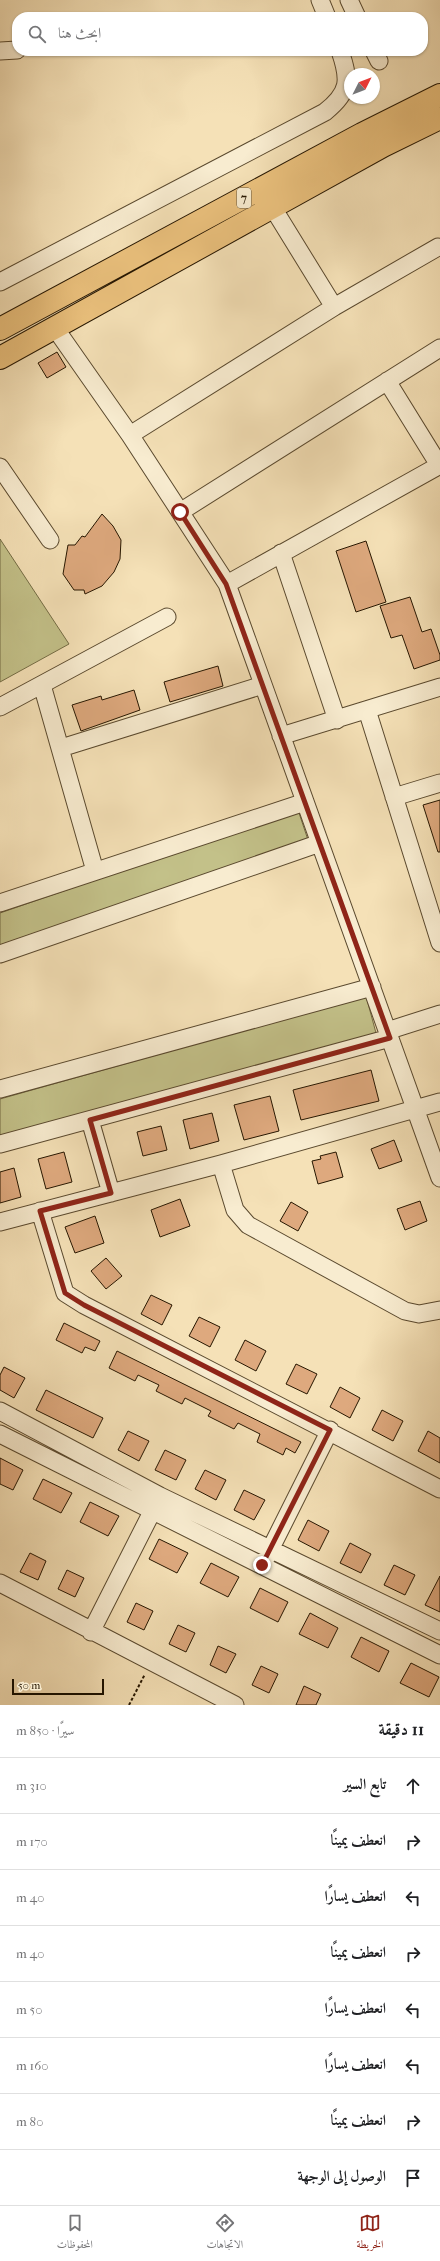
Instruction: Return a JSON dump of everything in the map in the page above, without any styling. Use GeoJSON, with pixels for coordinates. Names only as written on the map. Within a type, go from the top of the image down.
{"type":"FeatureCollection","features":[{"type":"Feature","properties":{"kind":"highway","name":"7"},"geometry":{"type":"LineString","coordinates":[[0,329],[355,138],[440,95]]}},
{"type":"Feature","properties":{"kind":"highway","name":"7"},"geometry":{"type":"LineString","coordinates":[[0,358],[383,146],[440,118]]}},
{"type":"Feature","properties":{"kind":"highway"},"geometry":{"type":"LineString","coordinates":[[49,302],[56,328]]}},
{"type":"Feature","properties":{"kind":"street"},"geometry":{"type":"LineString","coordinates":[[320,0],[325,12]]}},
{"type":"Feature","properties":{"kind":"street"},"geometry":{"type":"LineString","coordinates":[[349,0],[355,12]]}},
{"type":"Feature","properties":{"kind":"street"},"geometry":{"type":"LineString","coordinates":[[0,51],[12,50]]}},
{"type":"Feature","properties":{"kind":"street"},"geometry":{"type":"LineString","coordinates":[[0,282],[325,112],[334,105],[346,88],[347,78],[341,56]]}},
{"type":"Feature","properties":{"kind":"street"},"geometry":{"type":"LineString","coordinates":[[273,208],[334,307]]}},
{"type":"Feature","properties":{"kind":"street"},"geometry":{"type":"LineString","coordinates":[[130,435],[334,307],[438,247]]}},
{"type":"Feature","properties":{"kind":"street"},"geometry":{"type":"LineString","coordinates":[[56,328],[130,435],[226,584],[440,1178]]}},
{"type":"Feature","properties":{"kind":"street"},"geometry":{"type":"LineString","coordinates":[[180,512],[440,348]]}},
{"type":"Feature","properties":{"kind":"street"},"geometry":{"type":"LineString","coordinates":[[226,584],[440,465],[387,381]]}},
{"type":"Feature","properties":{"kind":"street"},"geometry":{"type":"LineString","coordinates":[[0,467],[50,540]]}},
{"type":"Feature","properties":{"kind":"street"},"geometry":{"type":"LineString","coordinates":[[281,553],[337,720]]}},
{"type":"Feature","properties":{"kind":"street"},"geometry":{"type":"LineString","coordinates":[[0,708],[167,617]]}},
{"type":"Feature","properties":{"kind":"street"},"geometry":{"type":"LineString","coordinates":[[42,685],[95,871]]}},
{"type":"Feature","properties":{"kind":"street"},"geometry":{"type":"LineString","coordinates":[[61,748],[263,686]]}},
{"type":"Feature","properties":{"kind":"street"},"geometry":{"type":"LineString","coordinates":[[281,736],[337,720],[440,687]]}},
{"type":"Feature","properties":{"kind":"street"},"geometry":{"type":"LineString","coordinates":[[367,710],[440,943]]}},
{"type":"Feature","properties":{"kind":"street"},"geometry":{"type":"LineString","coordinates":[[394,797],[440,783]]}},
{"type":"Feature","properties":{"kind":"street"},"geometry":{"type":"LineString","coordinates":[[0,903],[305,802]]}},
{"type":"Feature","properties":{"kind":"street"},"geometry":{"type":"LineString","coordinates":[[0,954],[320,843]]}},
{"type":"Feature","properties":{"kind":"street"},"geometry":{"type":"LineString","coordinates":[[0,1089],[372,988]]}},
{"type":"Feature","properties":{"kind":"street"},"geometry":{"type":"LineString","coordinates":[[0,1144],[90,1120],[388,1034],[440,1014]]}},
{"type":"Feature","properties":{"kind":"street"},"geometry":{"type":"LineString","coordinates":[[0,1222],[221,1164],[440,1102]]}},
{"type":"Feature","properties":{"kind":"street"},"geometry":{"type":"LineString","coordinates":[[90,1120],[111,1193]]}},
{"type":"Feature","properties":{"kind":"street"},"geometry":{"type":"LineString","coordinates":[[221,1164],[234,1210],[248,1225],[405,1311],[419,1314],[440,1310]]}},
{"type":"Feature","properties":{"kind":"street"},"geometry":{"type":"LineString","coordinates":[[40,1211],[65,1293],[84,1305],[330,1430],[440,1489]]}},
{"type":"Feature","properties":{"kind":"street"},"geometry":{"type":"LineString","coordinates":[[0,1412],[160,1496],[271,1548],[440,1631]]}},
{"type":"Feature","properties":{"kind":"street"},"geometry":{"type":"LineString","coordinates":[[262,1565],[330,1430]]}},
{"type":"Feature","properties":{"kind":"street"},"geometry":{"type":"LineString","coordinates":[[0,1434],[440,1655]]}},
{"type":"Feature","properties":{"kind":"street"},"geometry":{"type":"LineString","coordinates":[[92,1632],[160,1496]]}},
{"type":"Feature","properties":{"kind":"street"},"geometry":{"type":"LineString","coordinates":[[0,1583],[235,1705]]}},
{"type":"Feature","properties":{"kind":"path"},"geometry":{"type":"LineString","coordinates":[[129,1705],[151,1662]]}},
{"type":"Feature","properties":{"kind":"shaded area"},"geometry":{"type":"Polygon","coordinates":[[[0,539],[69,644],[0,682],[0,539]]]}},
{"type":"Feature","properties":{"kind":"shaded area"},"geometry":{"type":"Polygon","coordinates":[[[298,810],[308,840],[0,945],[0,913],[298,810]]]}},
{"type":"Feature","properties":{"kind":"shaded area"},"geometry":{"type":"Polygon","coordinates":[[[366,996],[376,1033],[0,1138],[0,1099],[366,996]]]}},
{"type":"Feature","properties":{"kind":"building"},"geometry":{"type":"Polygon","coordinates":[[[57,352],[66,367],[47,378],[38,363],[57,352]]]}},
{"type":"Feature","properties":{"kind":"building"},"geometry":{"type":"Polygon","coordinates":[[[102,514],[113,526],[121,540],[120,559],[114,572],[102,586],[85,594],[84,590],[74,590],[63,574],[68,545],[75,545],[82,536],[85,537],[102,514]]]}},
{"type":"Feature","properties":{"kind":"building"},"geometry":{"type":"Polygon","coordinates":[[[366,541],[386,602],[356,612],[336,551],[366,541]]]}},
{"type":"Feature","properties":{"kind":"building"},"geometry":{"type":"Polygon","coordinates":[[[410,597],[422,632],[431,629],[440,655],[440,660],[414,669],[402,635],[391,638],[380,606],[410,597]]]}},
{"type":"Feature","properties":{"kind":"building"},"geometry":{"type":"Polygon","coordinates":[[[218,666],[223,686],[170,702],[164,682],[218,666]]]}},
{"type":"Feature","properties":{"kind":"building"},"geometry":{"type":"Polygon","coordinates":[[[134,690],[140,710],[81,731],[72,705],[101,696],[102,700],[134,690]]]}},
{"type":"Feature","properties":{"kind":"building"},"geometry":{"type":"Polygon","coordinates":[[[440,800],[440,852],[438,852],[423,805],[440,800]]]}},
{"type":"Feature","properties":{"kind":"building"},"geometry":{"type":"Polygon","coordinates":[[[371,1070],[379,1101],[301,1120],[293,1090],[371,1070]]]}},
{"type":"Feature","properties":{"kind":"building"},"geometry":{"type":"Polygon","coordinates":[[[270,1096],[279,1131],[244,1140],[234,1105],[270,1096]]]}},
{"type":"Feature","properties":{"kind":"building"},"geometry":{"type":"Polygon","coordinates":[[[212,1113],[219,1141],[190,1149],[183,1120],[212,1113]]]}},
{"type":"Feature","properties":{"kind":"building"},"geometry":{"type":"Polygon","coordinates":[[[161,1126],[167,1150],[143,1156],[137,1132],[161,1126]]]}},
{"type":"Feature","properties":{"kind":"building"},"geometry":{"type":"Polygon","coordinates":[[[394,1140],[402,1161],[379,1169],[371,1149],[394,1140]]]}},
{"type":"Feature","properties":{"kind":"building"},"geometry":{"type":"Polygon","coordinates":[[[64,1152],[72,1182],[46,1189],[38,1159],[64,1152]]]}},
{"type":"Feature","properties":{"kind":"building"},"geometry":{"type":"Polygon","coordinates":[[[336,1152],[343,1177],[318,1184],[312,1161],[321,1159],[320,1156],[336,1152]]]}},
{"type":"Feature","properties":{"kind":"building"},"geometry":{"type":"Polygon","coordinates":[[[14,1168],[21,1197],[0,1203],[0,1172],[14,1168]]]}},
{"type":"Feature","properties":{"kind":"building"},"geometry":{"type":"Polygon","coordinates":[[[180,1199],[190,1226],[160,1237],[151,1210],[180,1199]]]}},
{"type":"Feature","properties":{"kind":"building"},"geometry":{"type":"Polygon","coordinates":[[[420,1201],[427,1221],[405,1230],[397,1209],[420,1201]]]}},
{"type":"Feature","properties":{"kind":"building"},"geometry":{"type":"Polygon","coordinates":[[[291,1202],[308,1212],[298,1231],[280,1221],[291,1202]]]}},
{"type":"Feature","properties":{"kind":"building"},"geometry":{"type":"Polygon","coordinates":[[[95,1216],[104,1243],[75,1253],[65,1227],[95,1216]]]}},
{"type":"Feature","properties":{"kind":"building"},"geometry":{"type":"Polygon","coordinates":[[[106,1258],[122,1276],[106,1289],[91,1271],[106,1258]]]}},
{"type":"Feature","properties":{"kind":"building"},"geometry":{"type":"Polygon","coordinates":[[[151,1295],[172,1305],[162,1325],[141,1314],[151,1295]]]}},
{"type":"Feature","properties":{"kind":"building"},"geometry":{"type":"Polygon","coordinates":[[[199,1317],[220,1327],[210,1347],[189,1336],[199,1317]]]}},
{"type":"Feature","properties":{"kind":"building"},"geometry":{"type":"Polygon","coordinates":[[[64,1323],[100,1341],[95,1351],[85,1347],[82,1353],[56,1340],[64,1323]]]}},
{"type":"Feature","properties":{"kind":"building"},"geometry":{"type":"Polygon","coordinates":[[[245,1340],[266,1351],[256,1371],[235,1360],[245,1340]]]}},
{"type":"Feature","properties":{"kind":"building"},"geometry":{"type":"Polygon","coordinates":[[[117,1351],[301,1442],[295,1453],[286,1448],[283,1455],[257,1442],[260,1434],[238,1423],[234,1429],[208,1416],[211,1411],[185,1398],[182,1404],[156,1391],[159,1385],[138,1375],[135,1381],[109,1368],[117,1351]]]}},
{"type":"Feature","properties":{"kind":"building"},"geometry":{"type":"Polygon","coordinates":[[[296,1364],[317,1374],[307,1394],[286,1384],[296,1364]]]}},
{"type":"Feature","properties":{"kind":"building"},"geometry":{"type":"Polygon","coordinates":[[[4,1367],[25,1378],[14,1398],[0,1390],[0,1375],[4,1367]]]}},
{"type":"Feature","properties":{"kind":"building"},"geometry":{"type":"Polygon","coordinates":[[[340,1387],[360,1398],[350,1418],[330,1407],[340,1387]]]}},
{"type":"Feature","properties":{"kind":"building"},"geometry":{"type":"Polygon","coordinates":[[[46,1390],[103,1418],[93,1438],[36,1410],[46,1390]]]}},
{"type":"Feature","properties":{"kind":"building"},"geometry":{"type":"Polygon","coordinates":[[[382,1410],[403,1421],[393,1441],[372,1430],[382,1410]]]}},
{"type":"Feature","properties":{"kind":"building"},"geometry":{"type":"Polygon","coordinates":[[[128,1431],[149,1441],[139,1461],[118,1450],[128,1431]]]}},
{"type":"Feature","properties":{"kind":"building"},"geometry":{"type":"Polygon","coordinates":[[[428,1431],[440,1438],[440,1463],[418,1451],[428,1431]]]}},
{"type":"Feature","properties":{"kind":"building"},"geometry":{"type":"Polygon","coordinates":[[[165,1450],[186,1460],[176,1480],[155,1470],[165,1450]]]}},
{"type":"Feature","properties":{"kind":"building"},"geometry":{"type":"Polygon","coordinates":[[[0,1458],[23,1470],[13,1490],[0,1484],[0,1458]]]}},
{"type":"Feature","properties":{"kind":"building"},"geometry":{"type":"Polygon","coordinates":[[[205,1470],[226,1480],[216,1500],[195,1489],[205,1470]]]}},
{"type":"Feature","properties":{"kind":"building"},"geometry":{"type":"Polygon","coordinates":[[[43,1479],[72,1493],[61,1513],[33,1499],[43,1479]]]}},
{"type":"Feature","properties":{"kind":"building"},"geometry":{"type":"Polygon","coordinates":[[[244,1490],[265,1500],[254,1520],[234,1510],[244,1490]]]}},
{"type":"Feature","properties":{"kind":"building"},"geometry":{"type":"Polygon","coordinates":[[[90,1502],[119,1516],[108,1536],[80,1522],[90,1502]]]}},
{"type":"Feature","properties":{"kind":"building"},"geometry":{"type":"Polygon","coordinates":[[[308,1520],[329,1531],[319,1551],[298,1540],[308,1520]]]}},
{"type":"Feature","properties":{"kind":"building"},"geometry":{"type":"Polygon","coordinates":[[[159,1539],[188,1553],[177,1573],[149,1559],[159,1539]]]}},
{"type":"Feature","properties":{"kind":"building"},"geometry":{"type":"Polygon","coordinates":[[[350,1543],[371,1554],[361,1573],[340,1563],[350,1543]]]}},
{"type":"Feature","properties":{"kind":"building"},"geometry":{"type":"Polygon","coordinates":[[[30,1553],[46,1561],[38,1580],[20,1572],[30,1553]]]}},
{"type":"Feature","properties":{"kind":"building"},"geometry":{"type":"Polygon","coordinates":[[[211,1563],[239,1577],[228,1597],[200,1583],[211,1563]]]}},
{"type":"Feature","properties":{"kind":"building"},"geometry":{"type":"Polygon","coordinates":[[[394,1565],[415,1575],[405,1595],[384,1585],[394,1565]]]}},
{"type":"Feature","properties":{"kind":"building"},"geometry":{"type":"Polygon","coordinates":[[[67,1570],[84,1578],[75,1597],[58,1589],[67,1570]]]}},
{"type":"Feature","properties":{"kind":"building"},"geometry":{"type":"Polygon","coordinates":[[[440,1576],[440,1612],[425,1605],[440,1576]]]}},
{"type":"Feature","properties":{"kind":"building"},"geometry":{"type":"Polygon","coordinates":[[[260,1588],[288,1602],[278,1622],[250,1608],[260,1588]]]}},
{"type":"Feature","properties":{"kind":"building"},"geometry":{"type":"Polygon","coordinates":[[[136,1603],[153,1611],[144,1630],[127,1622],[136,1603]]]}},
{"type":"Feature","properties":{"kind":"building"},"geometry":{"type":"Polygon","coordinates":[[[310,1613],[338,1628],[328,1648],[299,1634],[310,1613]]]}},
{"type":"Feature","properties":{"kind":"building"},"geometry":{"type":"Polygon","coordinates":[[[178,1625],[195,1633],[186,1652],[169,1644],[178,1625]]]}},
{"type":"Feature","properties":{"kind":"building"},"geometry":{"type":"Polygon","coordinates":[[[361,1637],[389,1651],[379,1672],[351,1657],[361,1637]]]}},
{"type":"Feature","properties":{"kind":"building"},"geometry":{"type":"Polygon","coordinates":[[[218,1646],[236,1654],[226,1673],[210,1665],[218,1646]]]}},
{"type":"Feature","properties":{"kind":"building"},"geometry":{"type":"Polygon","coordinates":[[[411,1663],[439,1677],[429,1697],[400,1683],[411,1663]]]}},
{"type":"Feature","properties":{"kind":"building"},"geometry":{"type":"Polygon","coordinates":[[[261,1666],[278,1674],[269,1693],[252,1685],[261,1666]]]}},
{"type":"Feature","properties":{"kind":"building"},"geometry":{"type":"Polygon","coordinates":[[[304,1686],[321,1694],[316,1705],[296,1705],[304,1686]]]}},
{"type":"Feature","properties":{"kind":"route"},"geometry":{"type":"LineString","coordinates":[[180,512],[226,584],[390,1038],[90,1120],[111,1193],[40,1211],[65,1293],[84,1305],[330,1430],[262,1565]]}}]}
